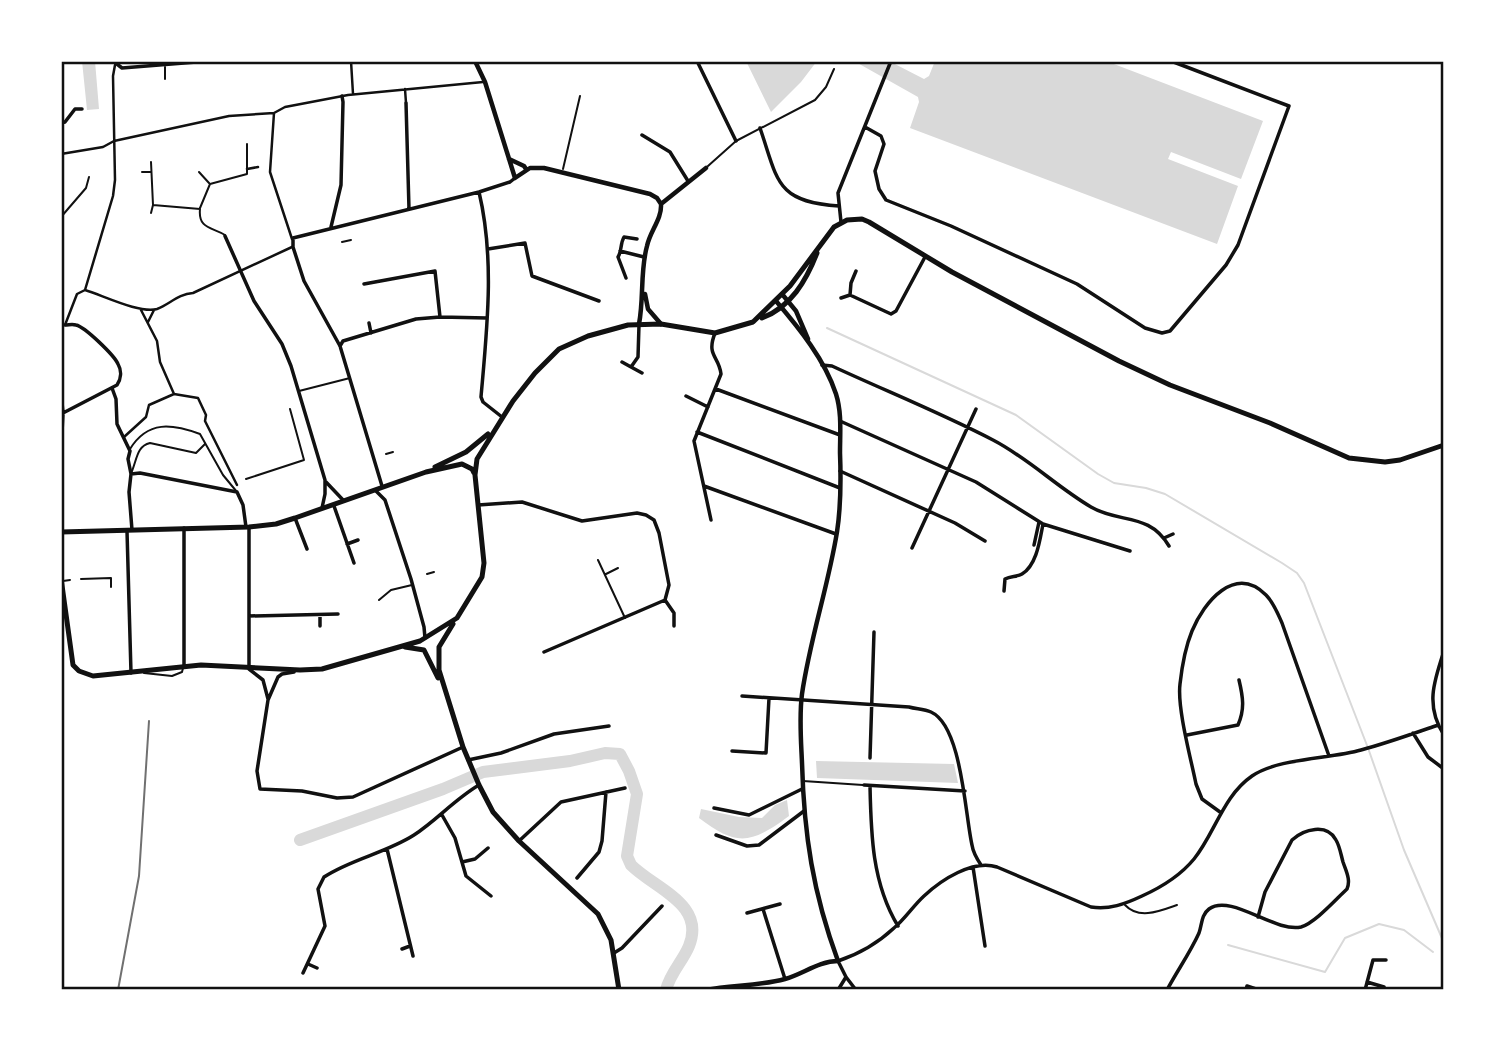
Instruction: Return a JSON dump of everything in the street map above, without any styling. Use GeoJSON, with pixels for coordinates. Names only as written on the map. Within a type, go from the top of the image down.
{"type":"FeatureCollection","features":[{"type":"Feature","properties":{"kind":"main road"},"geometry":{"type":"LineString","coordinates":[[443,690],[438,653],[444,636],[482,577],[484,569],[475,475],[478,454],[535,373],[559,349],[588,336],[639,324],[661,324],[715,333],[740,327],[775,313],[808,275],[828,233],[841,222],[854,219],[869,222],[1069,335],[1160,380],[1270,423],[1349,458],[1385,462],[1400,460],[1444,445]]}},
{"type":"Feature","properties":{"kind":"main road"},"geometry":{"type":"LineString","coordinates":[[758,319],[820,247]]}},
{"type":"Feature","properties":{"kind":"main road"},"geometry":{"type":"LineString","coordinates":[[426,472],[466,452],[494,428]]}},
{"type":"Feature","properties":{"kind":"main road"},"geometry":{"type":"LineString","coordinates":[[61,532],[276,524],[426,472],[462,464],[472,468],[475,475]]}},
{"type":"Feature","properties":{"kind":"main road"},"geometry":{"type":"LineString","coordinates":[[61,579],[73,665],[85,675],[93,677],[201,666],[322,669],[425,639],[457,618]]}},
{"type":"Feature","properties":{"kind":"main road"},"geometry":{"type":"LineString","coordinates":[[397,647],[424,650],[443,690],[468,760],[493,812],[519,841],[587,903],[604,924],[614,953],[619,990]]}},
{"type":"Feature","properties":{"kind":"street"},"geometry":{"type":"LineString","coordinates":[[114,63],[121,68],[209,61]]}},
{"type":"Feature","properties":{"kind":"street"},"geometry":{"type":"LineString","coordinates":[[351,61],[353,94]]}},
{"type":"Feature","properties":{"kind":"street"},"geometry":{"type":"LineString","coordinates":[[475,61],[485,82],[515,178]]}},
{"type":"Feature","properties":{"kind":"street"},"geometry":{"type":"LineString","coordinates":[[697,61],[736,141]]}},
{"type":"Feature","properties":{"kind":"street"},"geometry":{"type":"LineString","coordinates":[[841,222],[838,193],[891,61]]}},
{"type":"Feature","properties":{"kind":"street"},"geometry":{"type":"LineString","coordinates":[[865,127],[881,136],[884,144],[875,170],[879,189],[887,200],[1000,248],[1077,285],[1145,328],[1162,333],[1170,331],[1226,265],[1238,245],[1289,106],[1171,61]]}},
{"type":"Feature","properties":{"kind":"street"},"geometry":{"type":"LineString","coordinates":[[85,290],[113,196],[114,63]]}},
{"type":"Feature","properties":{"kind":"street"},"geometry":{"type":"LineString","coordinates":[[61,155],[229,116],[274,113],[285,107],[353,94],[485,82]]}},
{"type":"Feature","properties":{"kind":"street"},"geometry":{"type":"LineString","coordinates":[[405,89],[409,209]]}},
{"type":"Feature","properties":{"kind":"street"},"geometry":{"type":"LineString","coordinates":[[331,227],[342,172],[342,96]]}},
{"type":"Feature","properties":{"kind":"street"},"geometry":{"type":"LineString","coordinates":[[63,123],[74,107],[82,109]]}},
{"type":"Feature","properties":{"kind":"street"},"geometry":{"type":"LineString","coordinates":[[274,113],[268,166],[274,190],[304,281],[340,346],[382,486]]}},
{"type":"Feature","properties":{"kind":"street"},"geometry":{"type":"LineString","coordinates":[[760,128],[773,172],[789,194],[808,202],[839,206]]}},
{"type":"Feature","properties":{"kind":"street"},"geometry":{"type":"LineString","coordinates":[[642,135],[670,152],[688,181]]}},
{"type":"Feature","properties":{"kind":"street"},"geometry":{"type":"LineString","coordinates":[[508,159],[526,169]]}},
{"type":"Feature","properties":{"kind":"street"},"geometry":{"type":"LineString","coordinates":[[247,169],[258,167]]}},
{"type":"Feature","properties":{"kind":"street"},"geometry":{"type":"LineString","coordinates":[[292,240],[296,236],[331,227],[480,192],[510,182],[526,169],[537,167],[654,196],[661,204],[660,216],[650,233],[644,257],[638,357],[631,367]]}},
{"type":"Feature","properties":{"kind":"street"},"geometry":{"type":"LineString","coordinates":[[661,204],[706,168]]}},
{"type":"Feature","properties":{"kind":"street"},"geometry":{"type":"LineString","coordinates":[[480,192],[488,249],[487,318],[481,397],[483,402],[502,417]]}},
{"type":"Feature","properties":{"kind":"street"},"geometry":{"type":"LineString","coordinates":[[225,236],[254,301],[287,355],[325,480],[329,488],[344,500]]}},
{"type":"Feature","properties":{"kind":"street"},"geometry":{"type":"LineString","coordinates":[[626,278],[618,257],[621,242],[624,237],[637,239]]}},
{"type":"Feature","properties":{"kind":"street"},"geometry":{"type":"LineString","coordinates":[[488,249],[525,243],[532,276],[599,301]]}},
{"type":"Feature","properties":{"kind":"street"},"geometry":{"type":"LineString","coordinates":[[63,326],[77,294],[85,290],[141,309],[154,310],[293,247]]}},
{"type":"Feature","properties":{"kind":"street"},"geometry":{"type":"LineString","coordinates":[[620,251],[644,257]]}},
{"type":"Feature","properties":{"kind":"street"},"geometry":{"type":"LineString","coordinates":[[841,298],[850,295],[887,313],[895,312],[926,256]]}},
{"type":"Feature","properties":{"kind":"street"},"geometry":{"type":"LineString","coordinates":[[364,284],[435,271],[440,317]]}},
{"type":"Feature","properties":{"kind":"street"},"geometry":{"type":"LineString","coordinates":[[850,295],[856,271]]}},
{"type":"Feature","properties":{"kind":"street"},"geometry":{"type":"LineString","coordinates":[[643,286],[648,309],[661,324]]}},
{"type":"Feature","properties":{"kind":"street"},"geometry":{"type":"LineString","coordinates":[[782,294],[796,311],[812,349]]}},
{"type":"Feature","properties":{"kind":"street"},"geometry":{"type":"LineString","coordinates":[[776,301],[822,365],[835,393],[840,421],[840,488],[836,534],[802,701],[802,789],[819,907],[838,961],[856,990]]}},
{"type":"Feature","properties":{"kind":"street"},"geometry":{"type":"LineString","coordinates":[[141,309],[157,341],[160,362],[174,394]]}},
{"type":"Feature","properties":{"kind":"street"},"geometry":{"type":"LineString","coordinates":[[148,322],[154,310]]}},
{"type":"Feature","properties":{"kind":"street"},"geometry":{"type":"LineString","coordinates":[[340,346],[343,341],[416,319],[487,318]]}},
{"type":"Feature","properties":{"kind":"street"},"geometry":{"type":"LineString","coordinates":[[61,320],[63,326]]}},
{"type":"Feature","properties":{"kind":"street"},"geometry":{"type":"LineString","coordinates":[[369,323],[371,332]]}},
{"type":"Feature","properties":{"kind":"street"},"geometry":{"type":"LineString","coordinates":[[63,326],[79,326],[114,357],[119,364],[121,377],[119,383],[112,388],[63,413]]}},
{"type":"Feature","properties":{"kind":"street"},"geometry":{"type":"LineString","coordinates":[[711,520],[694,444],[721,371],[713,356],[715,333]]}},
{"type":"Feature","properties":{"kind":"street"},"geometry":{"type":"LineString","coordinates":[[622,362],[642,373]]}},
{"type":"Feature","properties":{"kind":"street"},"geometry":{"type":"LineString","coordinates":[[822,365],[832,366],[995,440],[1088,506],[1109,515],[1143,521],[1155,528],[1169,546]]}},
{"type":"Feature","properties":{"kind":"street"},"geometry":{"type":"LineString","coordinates":[[112,388],[116,399],[117,424],[130,451],[131,673]]}},
{"type":"Feature","properties":{"kind":"street"},"geometry":{"type":"LineString","coordinates":[[716,389],[840,435]]}},
{"type":"Feature","properties":{"kind":"street"},"geometry":{"type":"LineString","coordinates":[[61,392],[61,452]]}},
{"type":"Feature","properties":{"kind":"street"},"geometry":{"type":"LineString","coordinates":[[124,437],[146,417],[149,405],[174,394],[198,398],[206,415],[205,421],[237,485]]}},
{"type":"Feature","properties":{"kind":"street"},"geometry":{"type":"LineString","coordinates":[[686,396],[708,407]]}},
{"type":"Feature","properties":{"kind":"street"},"geometry":{"type":"LineString","coordinates":[[912,548],[976,409]]}},
{"type":"Feature","properties":{"kind":"street"},"geometry":{"type":"LineString","coordinates":[[840,421],[976,482],[1041,523],[1130,551]]}},
{"type":"Feature","properties":{"kind":"street"},"geometry":{"type":"LineString","coordinates":[[697,432],[840,488]]}},
{"type":"Feature","properties":{"kind":"street"},"geometry":{"type":"LineString","coordinates":[[840,471],[956,523],[985,541]]}},
{"type":"Feature","properties":{"kind":"street"},"geometry":{"type":"LineString","coordinates":[[131,474],[140,473],[237,492],[248,527],[249,669],[263,680],[268,700]]}},
{"type":"Feature","properties":{"kind":"street"},"geometry":{"type":"LineString","coordinates":[[322,509],[325,480]]}},
{"type":"Feature","properties":{"kind":"street"},"geometry":{"type":"LineString","coordinates":[[704,486],[836,534]]}},
{"type":"Feature","properties":{"kind":"street"},"geometry":{"type":"LineString","coordinates":[[374,490],[385,500],[413,580],[425,639]]}},
{"type":"Feature","properties":{"kind":"street"},"geometry":{"type":"LineString","coordinates":[[477,506],[522,502],[582,521],[637,513],[646,515],[654,520],[659,533],[669,585],[665,600],[674,613],[674,626]]}},
{"type":"Feature","properties":{"kind":"street"},"geometry":{"type":"LineString","coordinates":[[333,504],[354,563]]}},
{"type":"Feature","properties":{"kind":"street"},"geometry":{"type":"LineString","coordinates":[[295,518],[307,549]]}},
{"type":"Feature","properties":{"kind":"street"},"geometry":{"type":"LineString","coordinates":[[1034,545],[1041,523]]}},
{"type":"Feature","properties":{"kind":"street"},"geometry":{"type":"LineString","coordinates":[[1004,591],[1005,579],[1024,573],[1035,555],[1041,523]]}},
{"type":"Feature","properties":{"kind":"street"},"geometry":{"type":"LineString","coordinates":[[184,528],[184,667]]}},
{"type":"Feature","properties":{"kind":"street"},"geometry":{"type":"LineString","coordinates":[[1164,538],[1173,534]]}},
{"type":"Feature","properties":{"kind":"street"},"geometry":{"type":"LineString","coordinates":[[347,544],[358,540]]}},
{"type":"Feature","properties":{"kind":"street"},"geometry":{"type":"LineString","coordinates":[[1220,812],[1202,799],[1196,784],[1179,688],[1191,632],[1200,614],[1218,593],[1234,583],[1251,584],[1266,595],[1282,623],[1329,756]]}},
{"type":"Feature","properties":{"kind":"street"},"geometry":{"type":"LineString","coordinates":[[544,652],[665,600]]}},
{"type":"Feature","properties":{"kind":"street"},"geometry":{"type":"LineString","coordinates":[[249,616],[338,614]]}},
{"type":"Feature","properties":{"kind":"street"},"geometry":{"type":"LineString","coordinates":[[320,615],[320,626]]}},
{"type":"Feature","properties":{"kind":"street"},"geometry":{"type":"LineString","coordinates":[[870,758],[874,632]]}},
{"type":"Feature","properties":{"kind":"street"},"geometry":{"type":"LineString","coordinates":[[1444,651],[1432,696],[1438,725],[1444,734]]}},
{"type":"Feature","properties":{"kind":"street"},"geometry":{"type":"LineString","coordinates":[[300,670],[278,677],[268,700],[257,761],[260,789],[347,798],[463,747]]}},
{"type":"Feature","properties":{"kind":"street"},"geometry":{"type":"LineString","coordinates":[[1437,672],[1444,674]]}},
{"type":"Feature","properties":{"kind":"street"},"geometry":{"type":"LineString","coordinates":[[1187,735],[1238,725],[1244,701],[1239,680]]}},
{"type":"Feature","properties":{"kind":"street"},"geometry":{"type":"LineString","coordinates":[[742,696],[909,707],[932,712],[944,723],[965,791],[972,845],[981,865]]}},
{"type":"Feature","properties":{"kind":"street"},"geometry":{"type":"LineString","coordinates":[[732,751],[766,753],[768,698]]}},
{"type":"Feature","properties":{"kind":"street"},"geometry":{"type":"LineString","coordinates":[[706,990],[785,979],[828,961],[853,956],[898,926],[923,897],[938,885],[981,865],[997,867],[1091,907],[1101,909],[1124,905],[1160,888],[1194,858],[1220,812],[1238,788],[1252,776],[1269,768],[1359,751],[1438,725]]}},
{"type":"Feature","properties":{"kind":"street"},"geometry":{"type":"LineString","coordinates":[[468,760],[501,754],[554,734],[609,726]]}},
{"type":"Feature","properties":{"kind":"street"},"geometry":{"type":"LineString","coordinates":[[1413,733],[1427,757],[1444,769]]}},
{"type":"Feature","properties":{"kind":"street"},"geometry":{"type":"LineString","coordinates":[[303,972],[325,926],[318,894],[320,880],[327,874],[413,836],[442,815],[464,793],[479,785]]}},
{"type":"Feature","properties":{"kind":"street"},"geometry":{"type":"LineString","coordinates":[[898,926],[888,909],[876,869],[867,785],[965,791]]}},
{"type":"Feature","properties":{"kind":"street"},"geometry":{"type":"LineString","coordinates":[[519,841],[561,802],[625,788]]}},
{"type":"Feature","properties":{"kind":"street"},"geometry":{"type":"LineString","coordinates":[[714,808],[749,815],[802,789]]}},
{"type":"Feature","properties":{"kind":"street"},"geometry":{"type":"LineString","coordinates":[[577,878],[599,852],[603,841],[606,792]]}},
{"type":"Feature","properties":{"kind":"street"},"geometry":{"type":"LineString","coordinates":[[716,835],[747,846],[759,845],[804,811]]}},
{"type":"Feature","properties":{"kind":"street"},"geometry":{"type":"LineString","coordinates":[[442,815],[455,838],[468,879],[491,895]]}},
{"type":"Feature","properties":{"kind":"street"},"geometry":{"type":"LineString","coordinates":[[1167,990],[1199,932],[1206,911],[1218,905],[1226,905],[1258,917],[1291,927],[1304,926],[1347,889],[1348,878],[1336,840],[1331,834],[1326,830],[1312,829],[1292,839],[1265,892],[1258,917]]}},
{"type":"Feature","properties":{"kind":"street"},"geometry":{"type":"LineString","coordinates":[[462,862],[475,859],[488,848]]}},
{"type":"Feature","properties":{"kind":"street"},"geometry":{"type":"LineString","coordinates":[[387,849],[413,956]]}},
{"type":"Feature","properties":{"kind":"street"},"geometry":{"type":"LineString","coordinates":[[973,867],[985,946]]}},
{"type":"Feature","properties":{"kind":"street"},"geometry":{"type":"LineString","coordinates":[[747,913],[780,904]]}},
{"type":"Feature","properties":{"kind":"street"},"geometry":{"type":"LineString","coordinates":[[614,953],[629,942],[663,906]]}},
{"type":"Feature","properties":{"kind":"street"},"geometry":{"type":"LineString","coordinates":[[763,909],[785,979]]}},
{"type":"Feature","properties":{"kind":"street"},"geometry":{"type":"LineString","coordinates":[[402,949],[410,946]]}},
{"type":"Feature","properties":{"kind":"street"},"geometry":{"type":"LineString","coordinates":[[1365,990],[1373,960],[1386,960]]}},
{"type":"Feature","properties":{"kind":"street"},"geometry":{"type":"LineString","coordinates":[[308,964],[317,968]]}},
{"type":"Feature","properties":{"kind":"street"},"geometry":{"type":"LineString","coordinates":[[838,990],[846,977]]}},
{"type":"Feature","properties":{"kind":"street"},"geometry":{"type":"LineString","coordinates":[[1367,982],[1384,987]]}},
{"type":"Feature","properties":{"kind":"street"},"geometry":{"type":"LineString","coordinates":[[1246,990],[1247,986],[1259,990]]}},
{"type":"Feature","properties":{"kind":"lane"},"geometry":{"type":"LineString","coordinates":[[165,66],[165,79]]}},
{"type":"Feature","properties":{"kind":"lane"},"geometry":{"type":"LineString","coordinates":[[706,168],[736,141],[815,100],[826,87],[834,69]]}},
{"type":"Feature","properties":{"kind":"lane"},"geometry":{"type":"LineString","coordinates":[[562,173],[580,96]]}},
{"type":"Feature","properties":{"kind":"lane"},"geometry":{"type":"LineString","coordinates":[[210,184],[247,174],[247,144]]}},
{"type":"Feature","properties":{"kind":"lane"},"geometry":{"type":"LineString","coordinates":[[151,162],[151,213]]}},
{"type":"Feature","properties":{"kind":"lane"},"geometry":{"type":"LineString","coordinates":[[142,172],[152,172]]}},
{"type":"Feature","properties":{"kind":"lane"},"geometry":{"type":"LineString","coordinates":[[199,172],[210,184]]}},
{"type":"Feature","properties":{"kind":"lane"},"geometry":{"type":"LineString","coordinates":[[61,217],[86,188],[89,177]]}},
{"type":"Feature","properties":{"kind":"lane"},"geometry":{"type":"LineString","coordinates":[[210,184],[200,209],[200,220],[205,227],[225,236]]}},
{"type":"Feature","properties":{"kind":"lane"},"geometry":{"type":"LineString","coordinates":[[153,205],[200,209]]}},
{"type":"Feature","properties":{"kind":"lane"},"geometry":{"type":"LineString","coordinates":[[345,237],[346,241]]}},
{"type":"Feature","properties":{"kind":"lane"},"geometry":{"type":"LineString","coordinates":[[342,242],[351,240]]}},
{"type":"Feature","properties":{"kind":"lane"},"geometry":{"type":"LineString","coordinates":[[299,391],[351,378]]}},
{"type":"Feature","properties":{"kind":"lane"},"geometry":{"type":"LineString","coordinates":[[246,479],[304,460],[290,409]]}},
{"type":"Feature","properties":{"kind":"lane"},"geometry":{"type":"LineString","coordinates":[[130,451],[131,446],[149,430],[160,426],[190,430],[200,435],[223,475],[237,492]]}},
{"type":"Feature","properties":{"kind":"lane"},"geometry":{"type":"LineString","coordinates":[[131,474],[139,448],[144,445],[150,443],[196,453],[206,443]]}},
{"type":"Feature","properties":{"kind":"lane"},"geometry":{"type":"LineString","coordinates":[[386,454],[393,452]]}},
{"type":"Feature","properties":{"kind":"lane"},"geometry":{"type":"LineString","coordinates":[[598,560],[625,619]]}},
{"type":"Feature","properties":{"kind":"lane"},"geometry":{"type":"LineString","coordinates":[[605,574],[618,568]]}},
{"type":"Feature","properties":{"kind":"lane"},"geometry":{"type":"LineString","coordinates":[[427,574],[434,572]]}},
{"type":"Feature","properties":{"kind":"lane"},"geometry":{"type":"LineString","coordinates":[[81,579],[111,578],[111,587]]}},
{"type":"Feature","properties":{"kind":"lane"},"geometry":{"type":"LineString","coordinates":[[61,579],[70,580]]}},
{"type":"Feature","properties":{"kind":"lane"},"geometry":{"type":"LineString","coordinates":[[379,600],[391,590],[413,580]]}},
{"type":"Feature","properties":{"kind":"lane"},"geometry":{"type":"LineString","coordinates":[[802,780],[867,785]]}},
{"type":"Feature","properties":{"kind":"lane"},"geometry":{"type":"LineString","coordinates":[[1124,905],[1130,911],[1144,914],[1177,905]]}},
{"type":"Feature","properties":{"kind":"shaded area"},"geometry":{"type":"Polygon","coordinates":[[[82,61],[95,61],[99,109],[87,110],[82,61]]]}},
{"type":"Feature","properties":{"kind":"shaded area"},"geometry":{"type":"Polygon","coordinates":[[[746,61],[817,61],[801,82],[771,112],[746,61]]]}},
{"type":"Feature","properties":{"kind":"shaded area"},"geometry":{"type":"Polygon","coordinates":[[[854,61],[889,61],[924,79],[929,76],[935,61],[1106,61],[1263,121],[1241,179],[1171,152],[1168,159],[1238,186],[1217,244],[910,128],[919,102],[918,97],[854,61]]]}},
{"type":"Feature","properties":{"kind":"shaded area"},"geometry":{"type":"Polygon","coordinates":[[[816,761],[954,764],[958,783],[817,778],[816,761]]]}},
{"type":"Feature","properties":{"kind":"shaded area"},"geometry":{"type":"Polygon","coordinates":[[[787,800],[789,816],[754,837],[724,834],[699,818],[701,809],[739,817],[762,818],[775,805],[787,800]]]}},
{"type":"Feature","properties":{"kind":"waterway"},"geometry":{"type":"LineString","coordinates":[[827,328],[1016,415],[1114,483],[1165,494],[1297,573],[1304,583],[1368,748],[1404,850],[1444,943]]}},
{"type":"Feature","properties":{"kind":"waterway"},"geometry":{"type":"LineString","coordinates":[[300,840],[483,772],[570,761],[605,753],[620,754],[637,794],[627,856],[631,865],[675,899],[690,919],[692,931],[689,946],[666,990]]}},
{"type":"Feature","properties":{"kind":"waterway"},"geometry":{"type":"LineString","coordinates":[[1228,945],[1325,972],[1345,938],[1379,924],[1404,930],[1433,952]]}},
{"type":"Feature","properties":{"kind":"railway"},"geometry":{"type":"LineString","coordinates":[[118,990],[139,876],[149,721]]}}]}
